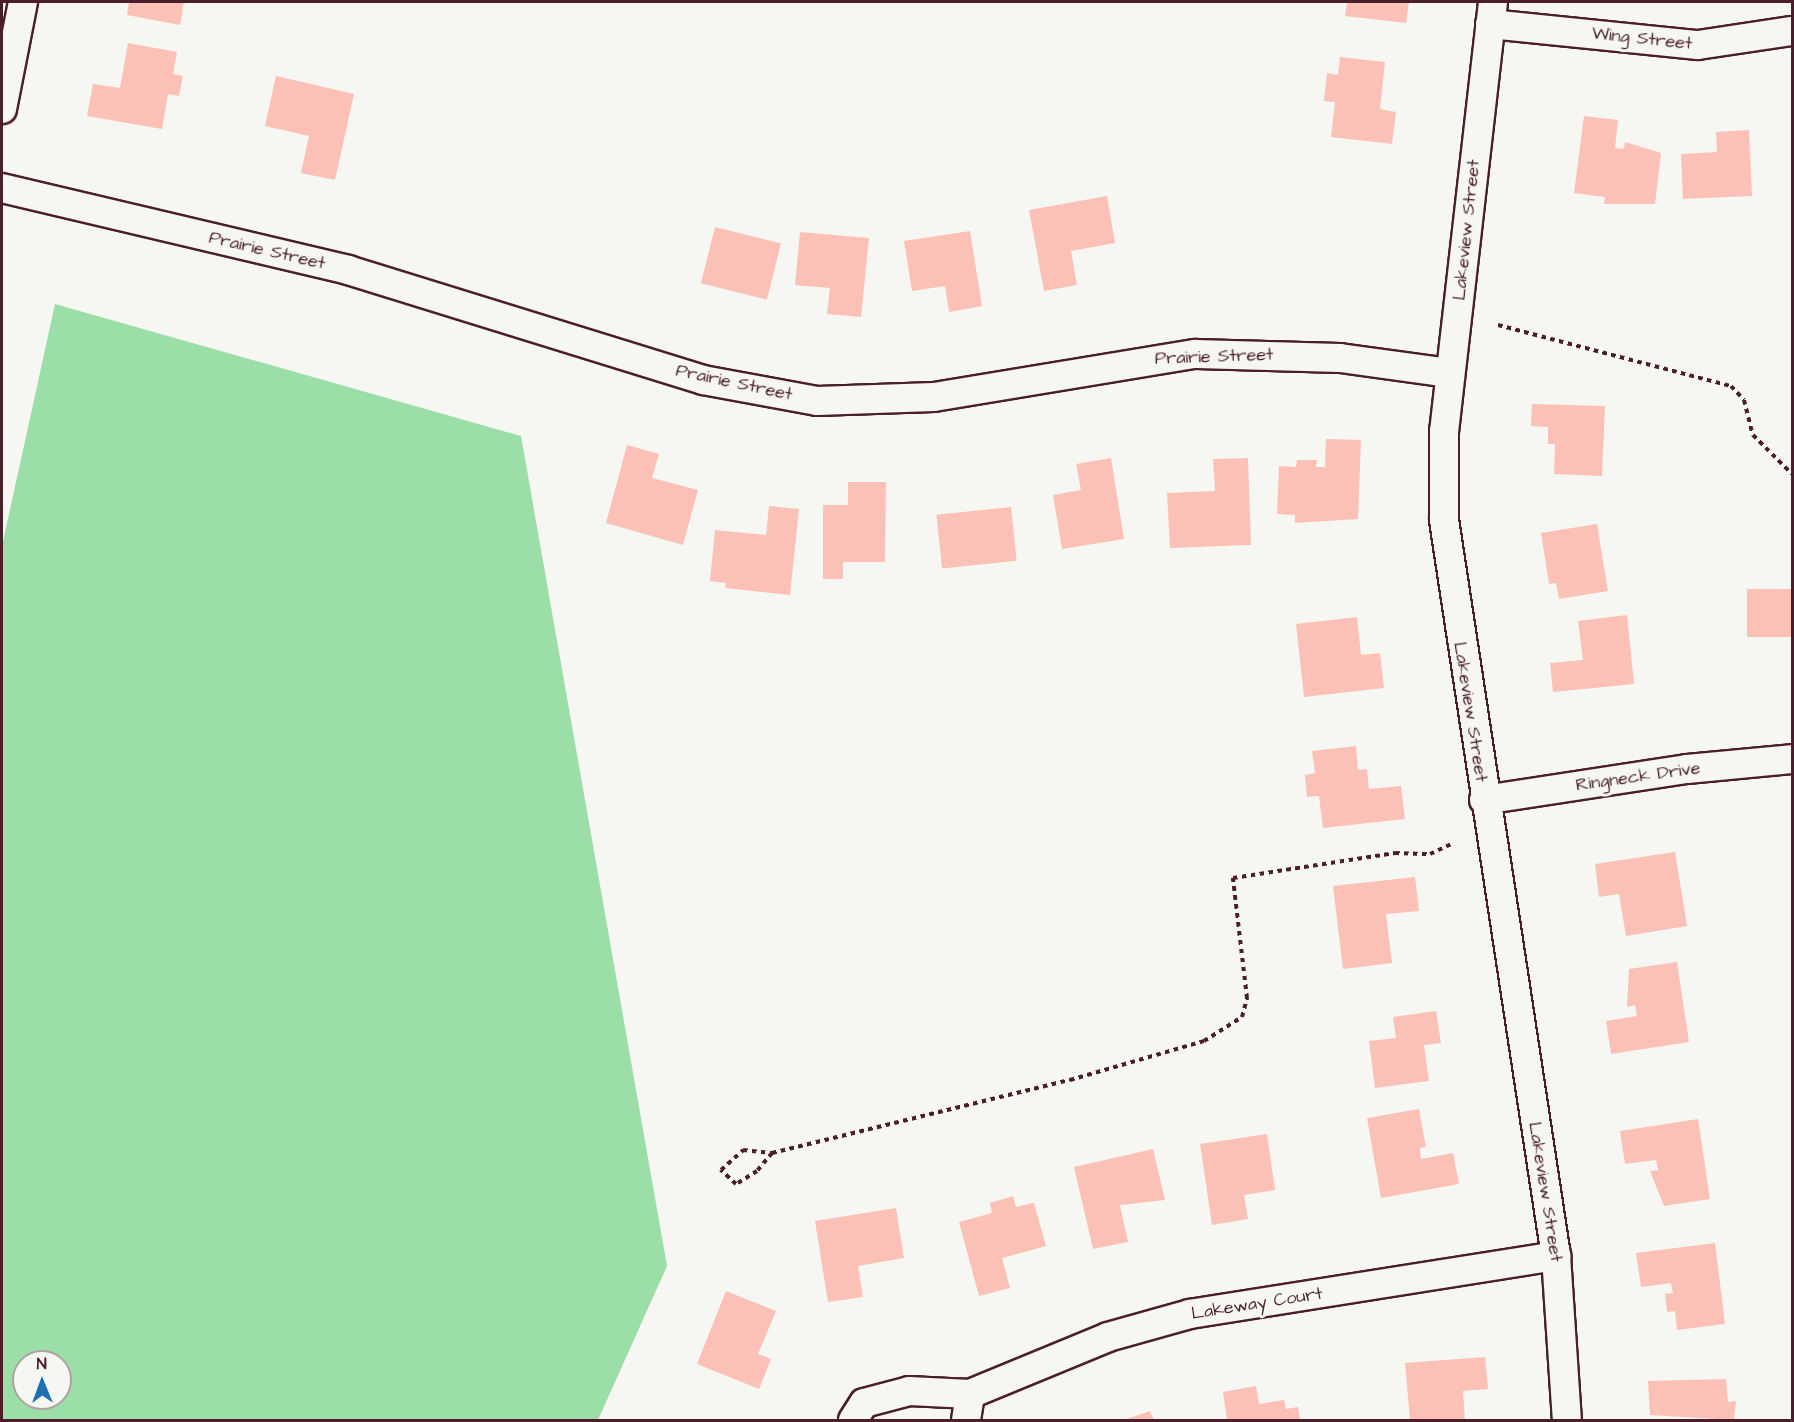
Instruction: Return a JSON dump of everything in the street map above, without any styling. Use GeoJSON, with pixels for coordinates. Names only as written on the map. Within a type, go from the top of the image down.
{"type":"FeatureCollection","features":[{"type":"Feature","properties":{"kind":"street"},"geometry":{"type":"LineString","coordinates":[[2,109],[23,2]]}},
{"type":"Feature","properties":{"kind":"street","name":"Wing Street"},"geometry":{"type":"LineString","coordinates":[[1491,13],[1698,45],[1792,31]]}},
{"type":"Feature","properties":{"kind":"street","name":"Lakeview Street"},"geometry":{"type":"LineString","coordinates":[[1491,13],[1450,373],[1442,465],[1445,548],[1556,1256],[1567,1420]]}},
{"type":"Feature","properties":{"kind":"street","name":"Prairie Street"},"geometry":{"type":"LineString","coordinates":[[2,188],[348,270],[703,380],[817,400],[934,397],[1195,354],[1328,357],[1450,373]]}},
{"type":"Feature","properties":{"kind":"street","name":"Ringneck Drive"},"geometry":{"type":"LineString","coordinates":[[1484,800],[1687,769],[1792,759]]}},
{"type":"Feature","properties":{"kind":"street","name":"Lakeway Court"},"geometry":{"type":"LineString","coordinates":[[853,1420],[864,1403],[909,1391],[968,1407],[1108,1337],[1190,1314],[1556,1256]]}},
{"type":"Feature","properties":{"kind":"path"},"geometry":{"type":"LineString","coordinates":[[1498,325],[1731,386],[1744,400],[1753,435],[1792,474]]}},
{"type":"Feature","properties":{"kind":"path"},"geometry":{"type":"LineString","coordinates":[[772,1153],[736,1184],[721,1170],[743,1150],[772,1153],[1204,1041],[1242,1017],[1247,998],[1233,878],[1395,853],[1430,854],[1451,844]]}},
{"type":"Feature","properties":{"kind":"green space"},"geometry":{"type":"Polygon","coordinates":[[[55,304],[521,436],[667,1266],[598,1420],[2,1420],[2,546],[55,304]]]}},
{"type":"Feature","properties":{"kind":"building"},"geometry":{"type":"Polygon","coordinates":[[[129,2],[184,2],[180,25],[127,15],[129,2]]]}},
{"type":"Feature","properties":{"kind":"building"},"geometry":{"type":"Polygon","coordinates":[[[1347,2],[1409,2],[1406,23],[1345,16],[1347,2]]]}},
{"type":"Feature","properties":{"kind":"building"},"geometry":{"type":"Polygon","coordinates":[[[128,43],[177,52],[173,74],[183,76],[179,96],[168,94],[162,129],[87,116],[93,84],[120,88],[128,43]]]}},
{"type":"Feature","properties":{"kind":"building"},"geometry":{"type":"Polygon","coordinates":[[[1340,57],[1385,62],[1380,109],[1396,112],[1392,144],[1331,137],[1335,102],[1324,101],[1327,73],[1338,75],[1340,57]]]}},
{"type":"Feature","properties":{"kind":"building"},"geometry":{"type":"Polygon","coordinates":[[[276,76],[354,94],[335,180],[301,173],[309,136],[265,126],[276,76]]]}},
{"type":"Feature","properties":{"kind":"building"},"geometry":{"type":"Polygon","coordinates":[[[1584,116],[1618,120],[1615,148],[1624,149],[1625,142],[1661,153],[1655,204],[1604,204],[1605,197],[1574,193],[1584,116]]]}},
{"type":"Feature","properties":{"kind":"building"},"geometry":{"type":"Polygon","coordinates":[[[1749,130],[1752,196],[1683,199],[1681,154],[1717,152],[1716,132],[1749,130]]]}},
{"type":"Feature","properties":{"kind":"building"},"geometry":{"type":"Polygon","coordinates":[[[1107,196],[1115,243],[1071,251],[1077,285],[1044,291],[1029,210],[1107,196]]]}},
{"type":"Feature","properties":{"kind":"building"},"geometry":{"type":"Polygon","coordinates":[[[715,227],[781,243],[767,300],[701,283],[715,227]]]}},
{"type":"Feature","properties":{"kind":"building"},"geometry":{"type":"Polygon","coordinates":[[[970,231],[982,306],[949,312],[945,286],[912,291],[904,241],[970,231]]]}},
{"type":"Feature","properties":{"kind":"building"},"geometry":{"type":"Polygon","coordinates":[[[800,232],[869,238],[861,317],[827,314],[830,288],[795,285],[800,232]]]}},
{"type":"Feature","properties":{"kind":"building"},"geometry":{"type":"Polygon","coordinates":[[[1532,404],[1605,406],[1602,476],[1554,474],[1555,444],[1548,444],[1548,427],[1531,426],[1532,404]]]}},
{"type":"Feature","properties":{"kind":"building"},"geometry":{"type":"Polygon","coordinates":[[[1326,439],[1361,440],[1358,519],[1295,523],[1295,515],[1277,514],[1279,466],[1296,467],[1297,460],[1317,460],[1316,467],[1325,467],[1326,439]]]}},
{"type":"Feature","properties":{"kind":"building"},"geometry":{"type":"Polygon","coordinates":[[[627,445],[659,454],[652,478],[698,490],[683,545],[606,523],[627,445]]]}},
{"type":"Feature","properties":{"kind":"building"},"geometry":{"type":"Polygon","coordinates":[[[1111,458],[1124,539],[1062,549],[1053,495],[1081,490],[1076,464],[1111,458]]]}},
{"type":"Feature","properties":{"kind":"building"},"geometry":{"type":"Polygon","coordinates":[[[1248,458],[1251,545],[1170,548],[1167,493],[1215,491],[1213,459],[1248,458]]]}},
{"type":"Feature","properties":{"kind":"building"},"geometry":{"type":"Polygon","coordinates":[[[848,482],[886,482],[885,562],[843,562],[843,579],[823,579],[823,505],[848,505],[848,482]]]}},
{"type":"Feature","properties":{"kind":"building"},"geometry":{"type":"Polygon","coordinates":[[[769,506],[799,509],[790,595],[725,588],[726,583],[710,581],[715,530],[766,535],[769,506]]]}},
{"type":"Feature","properties":{"kind":"building"},"geometry":{"type":"Polygon","coordinates":[[[1011,507],[1017,561],[942,569],[936,515],[1011,507]]]}},
{"type":"Feature","properties":{"kind":"building"},"geometry":{"type":"Polygon","coordinates":[[[1597,524],[1608,591],[1559,599],[1556,583],[1549,584],[1541,533],[1597,524]]]}},
{"type":"Feature","properties":{"kind":"building"},"geometry":{"type":"Polygon","coordinates":[[[1747,589],[1792,589],[1792,637],[1747,637],[1747,589]]]}},
{"type":"Feature","properties":{"kind":"building"},"geometry":{"type":"Polygon","coordinates":[[[1627,615],[1634,684],[1553,692],[1550,663],[1583,660],[1578,621],[1627,615]]]}},
{"type":"Feature","properties":{"kind":"building"},"geometry":{"type":"Polygon","coordinates":[[[1357,617],[1361,655],[1380,653],[1384,688],[1304,697],[1296,624],[1357,617]]]}},
{"type":"Feature","properties":{"kind":"building"},"geometry":{"type":"Polygon","coordinates":[[[1356,746],[1358,770],[1367,769],[1369,789],[1401,786],[1405,819],[1323,828],[1319,796],[1307,797],[1305,775],[1315,773],[1312,751],[1356,746]]]}},
{"type":"Feature","properties":{"kind":"building"},"geometry":{"type":"Polygon","coordinates":[[[1675,852],[1687,926],[1626,936],[1619,894],[1599,897],[1595,864],[1675,852]]]}},
{"type":"Feature","properties":{"kind":"building"},"geometry":{"type":"Polygon","coordinates":[[[1415,877],[1419,911],[1386,914],[1392,963],[1343,969],[1333,886],[1415,877]]]}},
{"type":"Feature","properties":{"kind":"building"},"geometry":{"type":"Polygon","coordinates":[[[1677,962],[1689,1042],[1611,1054],[1606,1021],[1637,1016],[1635,1005],[1627,1007],[1629,969],[1677,962]]]}},
{"type":"Feature","properties":{"kind":"building"},"geometry":{"type":"Polygon","coordinates":[[[1436,1011],[1441,1043],[1424,1045],[1429,1081],[1375,1088],[1369,1041],[1396,1038],[1393,1017],[1436,1011]]]}},
{"type":"Feature","properties":{"kind":"building"},"geometry":{"type":"Polygon","coordinates":[[[1419,1109],[1426,1147],[1420,1148],[1421,1159],[1453,1153],[1459,1184],[1381,1198],[1367,1118],[1419,1109]]]}},
{"type":"Feature","properties":{"kind":"building"},"geometry":{"type":"Polygon","coordinates":[[[1698,1119],[1710,1199],[1664,1206],[1650,1171],[1658,1170],[1656,1160],[1625,1164],[1620,1131],[1698,1119]]]}},
{"type":"Feature","properties":{"kind":"building"},"geometry":{"type":"Polygon","coordinates":[[[1267,1134],[1275,1190],[1244,1195],[1248,1219],[1212,1225],[1200,1144],[1267,1134]]]}},
{"type":"Feature","properties":{"kind":"building"},"geometry":{"type":"Polygon","coordinates":[[[1153,1149],[1165,1200],[1120,1205],[1128,1242],[1093,1249],[1074,1167],[1153,1149]]]}},
{"type":"Feature","properties":{"kind":"building"},"geometry":{"type":"Polygon","coordinates":[[[1013,1196],[1016,1207],[1034,1203],[1046,1246],[1002,1258],[1010,1288],[979,1296],[959,1222],[992,1213],[990,1203],[1013,1196]]]}},
{"type":"Feature","properties":{"kind":"building"},"geometry":{"type":"Polygon","coordinates":[[[896,1208],[904,1258],[858,1266],[863,1297],[828,1302],[815,1221],[896,1208]]]}},
{"type":"Feature","properties":{"kind":"building"},"geometry":{"type":"Polygon","coordinates":[[[1715,1243],[1725,1324],[1677,1330],[1675,1311],[1667,1312],[1665,1294],[1673,1293],[1671,1283],[1641,1287],[1636,1253],[1715,1243]]]}},
{"type":"Feature","properties":{"kind":"building"},"geometry":{"type":"Polygon","coordinates":[[[726,1291],[776,1311],[758,1354],[771,1359],[759,1389],[697,1364],[726,1291]]]}},
{"type":"Feature","properties":{"kind":"building"},"geometry":{"type":"Polygon","coordinates":[[[1485,1357],[1488,1389],[1463,1391],[1465,1420],[1410,1420],[1405,1363],[1485,1357]]]}},
{"type":"Feature","properties":{"kind":"building"},"geometry":{"type":"Polygon","coordinates":[[[1726,1379],[1728,1402],[1736,1401],[1734,1420],[1650,1415],[1648,1381],[1726,1379]]]}},
{"type":"Feature","properties":{"kind":"building"},"geometry":{"type":"Polygon","coordinates":[[[1256,1386],[1259,1404],[1284,1400],[1286,1409],[1298,1407],[1300,1420],[1227,1420],[1223,1392],[1256,1386]]]}},
{"type":"Feature","properties":{"kind":"building"},"geometry":{"type":"Polygon","coordinates":[[[1150,1411],[1154,1420],[1124,1420],[1150,1411]]]}}]}
